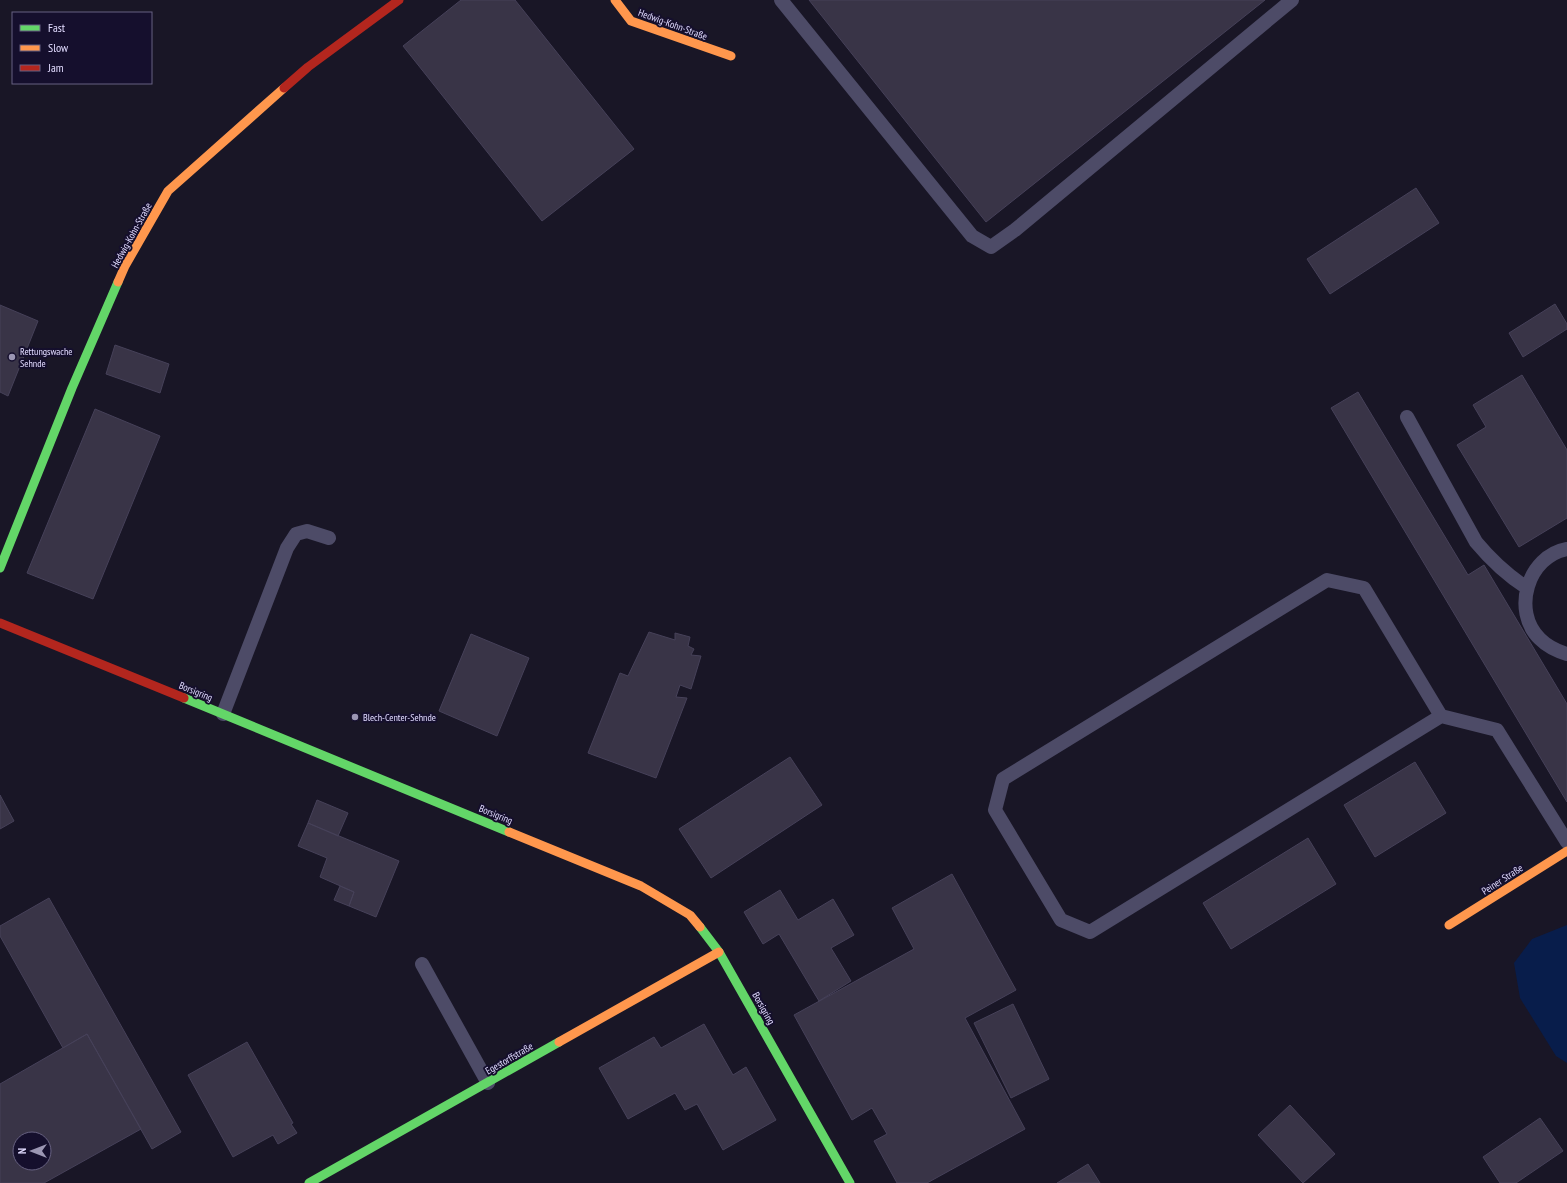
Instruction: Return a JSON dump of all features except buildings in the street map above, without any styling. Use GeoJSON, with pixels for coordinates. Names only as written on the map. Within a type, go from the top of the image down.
{"type":"FeatureCollection","features":[{"type":"Feature","properties":{"kind":"street","name":"Hedwig-Kohn-Straße"},"geometry":{"type":"LineString","coordinates":[[0,568],[72,388],[125,266],[168,191],[308,67],[399,0]]}},
{"type":"Feature","properties":{"kind":"street","name":"Hedwig-Kohn-Straße"},"geometry":{"type":"LineString","coordinates":[[615,0],[631,21],[731,56]]}},
{"type":"Feature","properties":{"kind":"street","name":"Borsigring"},"geometry":{"type":"LineString","coordinates":[[0,623],[641,886],[690,915],[719,952],[850,1183]]}},
{"type":"Feature","properties":{"kind":"street","name":"Peiner Straße"},"geometry":{"type":"LineString","coordinates":[[1449,925],[1567,851]]}},
{"type":"Feature","properties":{"kind":"street","name":"Egestorffstraße"},"geometry":{"type":"LineString","coordinates":[[309,1183],[719,952]]}},
{"type":"Feature","properties":{"kind":"lane"},"geometry":{"type":"LineString","coordinates":[[781,0],[972,236],[991,247],[1015,230],[1292,0]]}},
{"type":"Feature","properties":{"kind":"lane"},"geometry":{"type":"LineString","coordinates":[[1407,418],[1476,542],[1491,559],[1510,576],[1527,588]]}},
{"type":"Feature","properties":{"kind":"lane"},"geometry":{"type":"LineString","coordinates":[[223,714],[287,548],[296,534],[307,531],[329,538]]}},
{"type":"Feature","properties":{"kind":"lane"},"geometry":{"type":"LineString","coordinates":[[1567,549],[1560,550],[1544,560],[1532,574],[1527,588],[1525,609],[1530,625],[1539,639],[1553,649],[1567,654]]}},
{"type":"Feature","properties":{"kind":"lane"},"geometry":{"type":"LineString","coordinates":[[1441,716],[1090,932],[1061,920],[994,810],[1003,779],[1327,580],[1364,588],[1441,716],[1497,730],[1567,842]]}},
{"type":"Feature","properties":{"kind":"lane"},"geometry":{"type":"LineString","coordinates":[[422,964],[488,1082]]}},
{"type":"Feature","properties":{"kind":"water"},"geometry":{"type":"Polygon","coordinates":[[[1567,925],[1567,1063],[1556,1056],[1520,998],[1514,963],[1532,939],[1567,925]]]}},
{"type":"Feature","properties":{"kind":"traffic: fast"},"geometry":{"type":"LineString","coordinates":[[0,568],[72,388],[118,282]]}},
{"type":"Feature","properties":{"kind":"traffic: fast"},"geometry":{"type":"LineString","coordinates":[[184,698],[509,832]]}},
{"type":"Feature","properties":{"kind":"traffic: fast"},"geometry":{"type":"LineString","coordinates":[[700,927],[719,952],[850,1183]]}},
{"type":"Feature","properties":{"kind":"traffic: fast"},"geometry":{"type":"LineString","coordinates":[[309,1183],[559,1042]]}},
{"type":"Feature","properties":{"kind":"traffic: slow"},"geometry":{"type":"LineString","coordinates":[[615,0],[631,21],[731,56]]}},
{"type":"Feature","properties":{"kind":"traffic: slow"},"geometry":{"type":"LineString","coordinates":[[118,282],[125,266],[168,191],[284,88]]}},
{"type":"Feature","properties":{"kind":"traffic: slow"},"geometry":{"type":"LineString","coordinates":[[509,832],[641,886],[690,915],[700,927]]}},
{"type":"Feature","properties":{"kind":"traffic: slow"},"geometry":{"type":"LineString","coordinates":[[1449,925],[1567,851]]}},
{"type":"Feature","properties":{"kind":"traffic: slow"},"geometry":{"type":"LineString","coordinates":[[559,1042],[719,952]]}},
{"type":"Feature","properties":{"kind":"traffic: jam"},"geometry":{"type":"LineString","coordinates":[[284,88],[308,67],[399,0]]}},
{"type":"Feature","properties":{"kind":"traffic: jam"},"geometry":{"type":"LineString","coordinates":[[0,623],[184,698]]}},
{"type":"Feature","properties":{"kind":"place","name":"Rettungswache Sehnde"},"geometry":{"type":"Point","coordinates":[12,357]}},
{"type":"Feature","properties":{"kind":"place","name":"Blech-Center-Sehnde"},"geometry":{"type":"Point","coordinates":[355,717]}}]}
